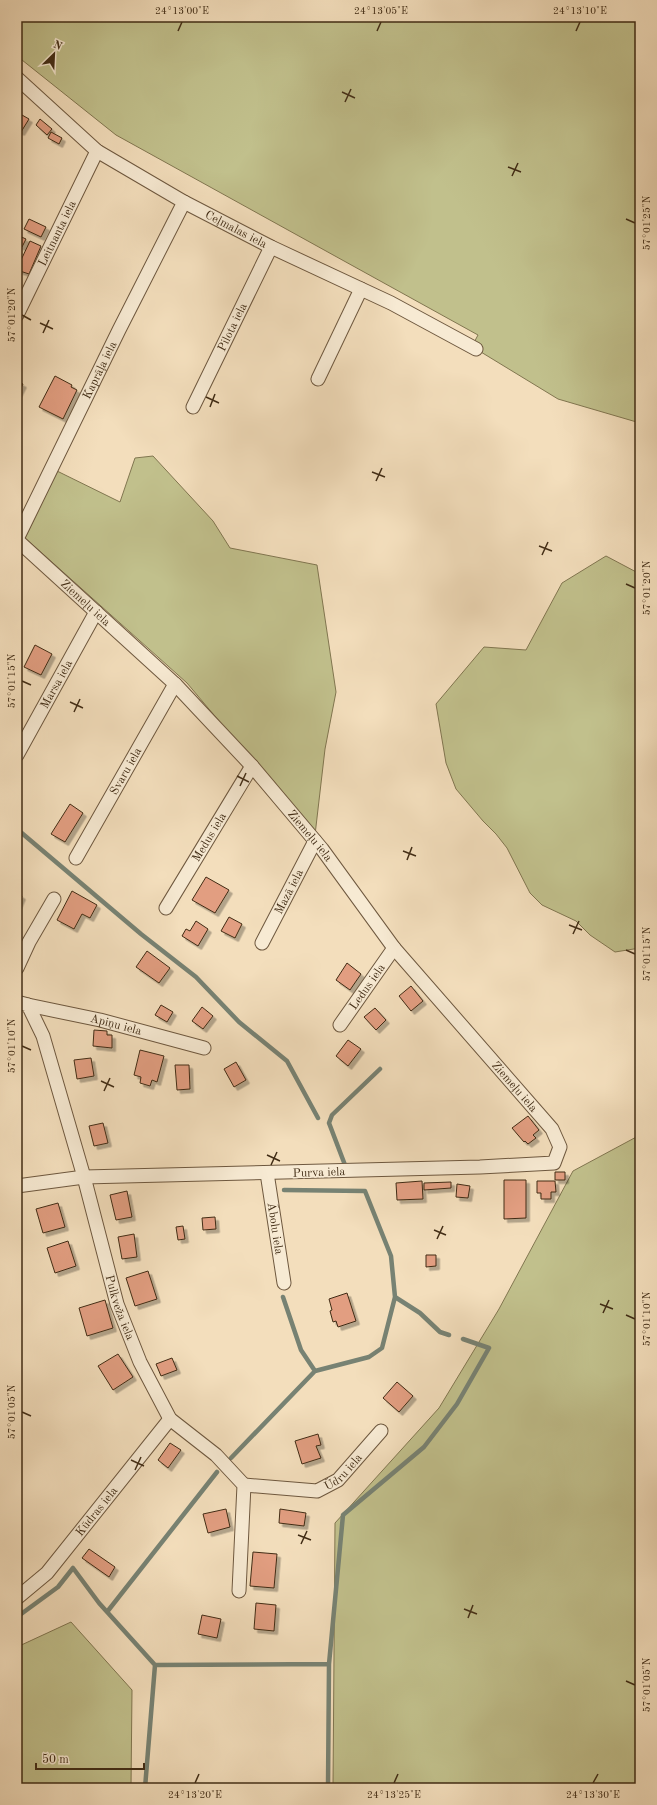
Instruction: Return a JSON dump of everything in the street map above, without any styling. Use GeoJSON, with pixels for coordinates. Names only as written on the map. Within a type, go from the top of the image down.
{"type":"FeatureCollection","features":[{"type":"Feature","properties":{"kind":"street","name":"Ceļmalas iela"},"geometry":{"type":"LineString","coordinates":[[17,78],[97,151],[184,202],[270,247],[361,289],[476,349]]}},
{"type":"Feature","properties":{"kind":"street","name":"Leitnanta iela"},"geometry":{"type":"LineString","coordinates":[[17,315],[97,151]]}},
{"type":"Feature","properties":{"kind":"street","name":"Kaprāļa iela"},"geometry":{"type":"LineString","coordinates":[[17,540],[119,330],[184,202]]}},
{"type":"Feature","properties":{"kind":"street","name":"Pilota iela"},"geometry":{"type":"LineString","coordinates":[[193,406],[270,247]]}},
{"type":"Feature","properties":{"kind":"street"},"geometry":{"type":"LineString","coordinates":[[318,379],[361,289]]}},
{"type":"Feature","properties":{"kind":"street","name":"Ziemeļu iela"},"geometry":{"type":"LineString","coordinates":[[17,540],[175,684],[252,766],[315,841],[394,948],[552,1129],[560,1147],[554,1163]]}},
{"type":"Feature","properties":{"kind":"street","name":"Marsa iela"},"geometry":{"type":"LineString","coordinates":[[17,755],[96,612]]}},
{"type":"Feature","properties":{"kind":"street","name":"Svaru iela"},"geometry":{"type":"LineString","coordinates":[[76,858],[175,684]]}},
{"type":"Feature","properties":{"kind":"street","name":"Medus iela"},"geometry":{"type":"LineString","coordinates":[[166,908],[252,766]]}},
{"type":"Feature","properties":{"kind":"street","name":"Mazā iela"},"geometry":{"type":"LineString","coordinates":[[262,943],[315,841]]}},
{"type":"Feature","properties":{"kind":"street"},"geometry":{"type":"LineString","coordinates":[[17,968],[29,942],[54,899]]}},
{"type":"Feature","properties":{"kind":"street","name":"Ledus iela"},"geometry":{"type":"LineString","coordinates":[[340,1025],[394,948]]}},
{"type":"Feature","properties":{"kind":"street","name":"Apiņu iela"},"geometry":{"type":"LineString","coordinates":[[23,1003],[100,1020],[204,1048]]}},
{"type":"Feature","properties":{"kind":"street","name":"Pulkveža iela"},"geometry":{"type":"LineString","coordinates":[[23,1003],[43,1036],[84,1177],[117,1304],[140,1362],[170,1419],[216,1455],[244,1486]]}},
{"type":"Feature","properties":{"kind":"street","name":"Purva iela"},"geometry":{"type":"LineString","coordinates":[[17,1186],[84,1177],[480,1167],[554,1163]]}},
{"type":"Feature","properties":{"kind":"street","name":"Ābolu iela"},"geometry":{"type":"LineString","coordinates":[[268,1173],[284,1283]]}},
{"type":"Feature","properties":{"kind":"street","name":"Kūdras iela"},"geometry":{"type":"LineString","coordinates":[[17,1598],[47,1573],[170,1419]]}},
{"type":"Feature","properties":{"kind":"street","name":"Ūdru iela"},"geometry":{"type":"LineString","coordinates":[[244,1486],[317,1491],[338,1480],[381,1431]]}},
{"type":"Feature","properties":{"kind":"street"},"geometry":{"type":"LineString","coordinates":[[239,1591],[244,1486]]}},
{"type":"Feature","properties":{"kind":"shaded area"},"geometry":{"type":"Polygon","coordinates":[[[17,17],[640,17],[640,423],[558,399],[476,349],[470,350],[478,335],[116,135],[17,56],[17,17]]]}},
{"type":"Feature","properties":{"kind":"shaded area"},"geometry":{"type":"Polygon","coordinates":[[[153,456],[213,521],[230,548],[317,565],[336,692],[325,749],[315,835],[187,683],[25,538],[57,471],[120,502],[135,458],[153,456]]]}},
{"type":"Feature","properties":{"kind":"shaded area"},"geometry":{"type":"Polygon","coordinates":[[[606,556],[640,574],[640,948],[615,952],[590,935],[576,921],[542,905],[530,893],[507,848],[456,789],[446,763],[436,704],[484,647],[526,650],[562,583],[606,556]]]}},
{"type":"Feature","properties":{"kind":"shaded area"},"geometry":{"type":"Polygon","coordinates":[[[640,1135],[640,1788],[333,1788],[335,1523],[439,1408],[499,1309],[573,1171],[640,1135]]]}},
{"type":"Feature","properties":{"kind":"shaded area"},"geometry":{"type":"Polygon","coordinates":[[[71,1622],[132,1690],[131,1788],[17,1788],[17,1647],[71,1622]]]}},
{"type":"Feature","properties":{"kind":"building"},"geometry":{"type":"Polygon","coordinates":[[[22,115],[29,119],[21,132],[17,130],[17,122],[22,115]]]}},
{"type":"Feature","properties":{"kind":"building"},"geometry":{"type":"Polygon","coordinates":[[[40,119],[52,129],[47,135],[36,125],[40,119]]]}},
{"type":"Feature","properties":{"kind":"building"},"geometry":{"type":"Polygon","coordinates":[[[51,132],[62,138],[59,144],[48,138],[51,132]]]}},
{"type":"Feature","properties":{"kind":"building"},"geometry":{"type":"Polygon","coordinates":[[[29,219],[46,227],[41,237],[24,229],[29,219]]]}},
{"type":"Feature","properties":{"kind":"building"},"geometry":{"type":"Polygon","coordinates":[[[17,235],[26,239],[22,247],[17,245],[17,235]]]}},
{"type":"Feature","properties":{"kind":"building"},"geometry":{"type":"Polygon","coordinates":[[[30,241],[41,246],[29,274],[17,270],[17,259],[21,260],[30,241]]]}},
{"type":"Feature","properties":{"kind":"building"},"geometry":{"type":"Polygon","coordinates":[[[55,376],[72,385],[71,387],[77,390],[63,419],[39,407],[55,376]]]}},
{"type":"Feature","properties":{"kind":"building"},"geometry":{"type":"Polygon","coordinates":[[[17,381],[23,384],[17,396],[17,381]]]}},
{"type":"Feature","properties":{"kind":"building"},"geometry":{"type":"Polygon","coordinates":[[[35,645],[52,654],[41,675],[24,667],[35,645]]]}},
{"type":"Feature","properties":{"kind":"building"},"geometry":{"type":"Polygon","coordinates":[[[70,804],[83,813],[65,842],[51,834],[70,804]]]}},
{"type":"Feature","properties":{"kind":"building"},"geometry":{"type":"Polygon","coordinates":[[[206,877],[229,890],[215,913],[192,900],[206,877]]]}},
{"type":"Feature","properties":{"kind":"building"},"geometry":{"type":"Polygon","coordinates":[[[72,891],[97,905],[90,918],[82,914],[74,929],[57,920],[72,891]]]}},
{"type":"Feature","properties":{"kind":"building"},"geometry":{"type":"Polygon","coordinates":[[[17,893],[22,896],[17,908],[17,893]]]}},
{"type":"Feature","properties":{"kind":"building"},"geometry":{"type":"Polygon","coordinates":[[[229,917],[242,924],[235,938],[221,931],[229,917]]]}},
{"type":"Feature","properties":{"kind":"building"},"geometry":{"type":"Polygon","coordinates":[[[196,921],[208,929],[198,946],[182,936],[186,929],[190,931],[196,921]]]}},
{"type":"Feature","properties":{"kind":"building"},"geometry":{"type":"Polygon","coordinates":[[[147,951],[170,968],[159,983],[136,967],[147,951]]]}},
{"type":"Feature","properties":{"kind":"building"},"geometry":{"type":"Polygon","coordinates":[[[347,963],[361,974],[350,990],[336,980],[347,963]]]}},
{"type":"Feature","properties":{"kind":"building"},"geometry":{"type":"Polygon","coordinates":[[[411,986],[423,1001],[411,1011],[399,996],[411,986]]]}},
{"type":"Feature","properties":{"kind":"building"},"geometry":{"type":"Polygon","coordinates":[[[161,1005],[173,1012],[167,1022],[155,1015],[161,1005]]]}},
{"type":"Feature","properties":{"kind":"building"},"geometry":{"type":"Polygon","coordinates":[[[202,1007],[213,1016],[203,1029],[192,1021],[202,1007]]]}},
{"type":"Feature","properties":{"kind":"building"},"geometry":{"type":"Polygon","coordinates":[[[375,1008],[386,1020],[376,1030],[364,1017],[375,1008]]]}},
{"type":"Feature","properties":{"kind":"building"},"geometry":{"type":"Polygon","coordinates":[[[94,1030],[107,1031],[107,1035],[112,1035],[112,1048],[93,1046],[94,1030]]]}},
{"type":"Feature","properties":{"kind":"building"},"geometry":{"type":"Polygon","coordinates":[[[348,1040],[361,1049],[348,1066],[336,1056],[348,1040]]]}},
{"type":"Feature","properties":{"kind":"building"},"geometry":{"type":"Polygon","coordinates":[[[140,1050],[164,1056],[157,1082],[152,1080],[150,1086],[140,1083],[141,1077],[134,1075],[140,1050]]]}},
{"type":"Feature","properties":{"kind":"building"},"geometry":{"type":"Polygon","coordinates":[[[91,1058],[94,1076],[77,1079],[74,1060],[91,1058]]]}},
{"type":"Feature","properties":{"kind":"building"},"geometry":{"type":"Polygon","coordinates":[[[236,1062],[246,1080],[234,1087],[224,1069],[236,1062]]]}},
{"type":"Feature","properties":{"kind":"building"},"geometry":{"type":"Polygon","coordinates":[[[175,1065],[189,1065],[190,1089],[177,1090],[175,1065]]]}},
{"type":"Feature","properties":{"kind":"building"},"geometry":{"type":"Polygon","coordinates":[[[528,1116],[539,1130],[533,1135],[536,1138],[528,1144],[525,1141],[524,1142],[512,1128],[528,1116]]]}},
{"type":"Feature","properties":{"kind":"building"},"geometry":{"type":"Polygon","coordinates":[[[103,1123],[108,1143],[94,1146],[89,1126],[103,1123]]]}},
{"type":"Feature","properties":{"kind":"building"},"geometry":{"type":"Polygon","coordinates":[[[555,1172],[565,1172],[565,1180],[555,1180],[555,1172]]]}},
{"type":"Feature","properties":{"kind":"building"},"geometry":{"type":"Polygon","coordinates":[[[504,1180],[526,1180],[526,1218],[504,1219],[504,1180]]]}},
{"type":"Feature","properties":{"kind":"building"},"geometry":{"type":"Polygon","coordinates":[[[422,1181],[423,1199],[397,1200],[396,1183],[422,1181]]]}},
{"type":"Feature","properties":{"kind":"building"},"geometry":{"type":"Polygon","coordinates":[[[537,1181],[555,1181],[556,1192],[551,1192],[551,1199],[541,1199],[541,1193],[537,1193],[537,1181]]]}},
{"type":"Feature","properties":{"kind":"building"},"geometry":{"type":"Polygon","coordinates":[[[451,1182],[451,1188],[424,1190],[424,1183],[451,1182]]]}},
{"type":"Feature","properties":{"kind":"building"},"geometry":{"type":"Polygon","coordinates":[[[457,1184],[470,1186],[468,1198],[456,1197],[457,1184]]]}},
{"type":"Feature","properties":{"kind":"building"},"geometry":{"type":"Polygon","coordinates":[[[127,1191],[132,1217],[116,1220],[110,1195],[127,1191]]]}},
{"type":"Feature","properties":{"kind":"building"},"geometry":{"type":"Polygon","coordinates":[[[58,1203],[65,1227],[43,1233],[36,1209],[58,1203]]]}},
{"type":"Feature","properties":{"kind":"building"},"geometry":{"type":"Polygon","coordinates":[[[215,1217],[216,1229],[203,1230],[202,1218],[215,1217]]]}},
{"type":"Feature","properties":{"kind":"building"},"geometry":{"type":"Polygon","coordinates":[[[183,1226],[185,1239],[178,1240],[176,1227],[183,1226]]]}},
{"type":"Feature","properties":{"kind":"building"},"geometry":{"type":"Polygon","coordinates":[[[134,1234],[137,1257],[122,1259],[118,1237],[134,1234]]]}},
{"type":"Feature","properties":{"kind":"building"},"geometry":{"type":"Polygon","coordinates":[[[68,1241],[76,1266],[55,1273],[47,1248],[68,1241]]]}},
{"type":"Feature","properties":{"kind":"building"},"geometry":{"type":"Polygon","coordinates":[[[426,1255],[436,1255],[436,1266],[426,1267],[426,1255]]]}},
{"type":"Feature","properties":{"kind":"building"},"geometry":{"type":"Polygon","coordinates":[[[148,1271],[157,1299],[135,1306],[126,1278],[148,1271]]]}},
{"type":"Feature","properties":{"kind":"building"},"geometry":{"type":"Polygon","coordinates":[[[347,1293],[356,1321],[338,1327],[336,1321],[333,1322],[329,1299],[347,1293]]]}},
{"type":"Feature","properties":{"kind":"building"},"geometry":{"type":"Polygon","coordinates":[[[105,1300],[113,1328],[87,1336],[79,1308],[105,1300]]]}},
{"type":"Feature","properties":{"kind":"building"},"geometry":{"type":"Polygon","coordinates":[[[118,1354],[133,1377],[113,1390],[98,1366],[118,1354]]]}},
{"type":"Feature","properties":{"kind":"building"},"geometry":{"type":"Polygon","coordinates":[[[172,1358],[177,1370],[161,1376],[156,1364],[172,1358]]]}},
{"type":"Feature","properties":{"kind":"building"},"geometry":{"type":"Polygon","coordinates":[[[397,1382],[413,1396],[399,1412],[383,1398],[397,1382]]]}},
{"type":"Feature","properties":{"kind":"building"},"geometry":{"type":"Polygon","coordinates":[[[318,1434],[321,1445],[316,1446],[321,1458],[302,1464],[295,1441],[318,1434]]]}},
{"type":"Feature","properties":{"kind":"building"},"geometry":{"type":"Polygon","coordinates":[[[170,1443],[181,1450],[168,1468],[158,1460],[170,1443]]]}},
{"type":"Feature","properties":{"kind":"building"},"geometry":{"type":"Polygon","coordinates":[[[226,1509],[230,1527],[208,1533],[203,1514],[226,1509]]]}},
{"type":"Feature","properties":{"kind":"building"},"geometry":{"type":"Polygon","coordinates":[[[280,1509],[306,1513],[304,1526],[279,1523],[280,1509]]]}},
{"type":"Feature","properties":{"kind":"building"},"geometry":{"type":"Polygon","coordinates":[[[89,1549],[115,1567],[109,1577],[82,1558],[89,1549]]]}},
{"type":"Feature","properties":{"kind":"building"},"geometry":{"type":"Polygon","coordinates":[[[253,1552],[277,1554],[274,1588],[250,1586],[253,1552]]]}},
{"type":"Feature","properties":{"kind":"building"},"geometry":{"type":"Polygon","coordinates":[[[256,1603],[276,1605],[274,1631],[254,1629],[256,1603]]]}},
{"type":"Feature","properties":{"kind":"building"},"geometry":{"type":"Polygon","coordinates":[[[202,1615],[221,1619],[217,1638],[198,1634],[202,1615]]]}},
{"type":"Feature","properties":{"kind":"waterway"},"geometry":{"type":"LineString","coordinates":[[17,829],[141,934],[196,977],[239,1022],[287,1061],[318,1118]]}},
{"type":"Feature","properties":{"kind":"waterway"},"geometry":{"type":"LineString","coordinates":[[345,1165],[329,1123],[332,1115],[380,1069]]}},
{"type":"Feature","properties":{"kind":"waterway"},"geometry":{"type":"LineString","coordinates":[[231,1458],[315,1371],[369,1357],[382,1348],[395,1297],[391,1256],[365,1191],[284,1190]]}},
{"type":"Feature","properties":{"kind":"waterway"},"geometry":{"type":"LineString","coordinates":[[283,1297],[301,1350],[315,1371]]}},
{"type":"Feature","properties":{"kind":"waterway"},"geometry":{"type":"LineString","coordinates":[[395,1297],[420,1313],[440,1332],[449,1335]]}},
{"type":"Feature","properties":{"kind":"waterway"},"geometry":{"type":"LineString","coordinates":[[17,1617],[58,1587],[73,1568],[99,1603],[155,1665],[329,1664],[343,1515],[424,1447],[457,1404],[489,1348],[463,1339]]}},
{"type":"Feature","properties":{"kind":"waterway"},"geometry":{"type":"LineString","coordinates":[[107,1612],[217,1472]]}},
{"type":"Feature","properties":{"kind":"waterway"},"geometry":{"type":"LineString","coordinates":[[328,1788],[329,1664]]}},
{"type":"Feature","properties":{"kind":"waterway"},"geometry":{"type":"LineString","coordinates":[[145,1788],[155,1665]]}}]}
